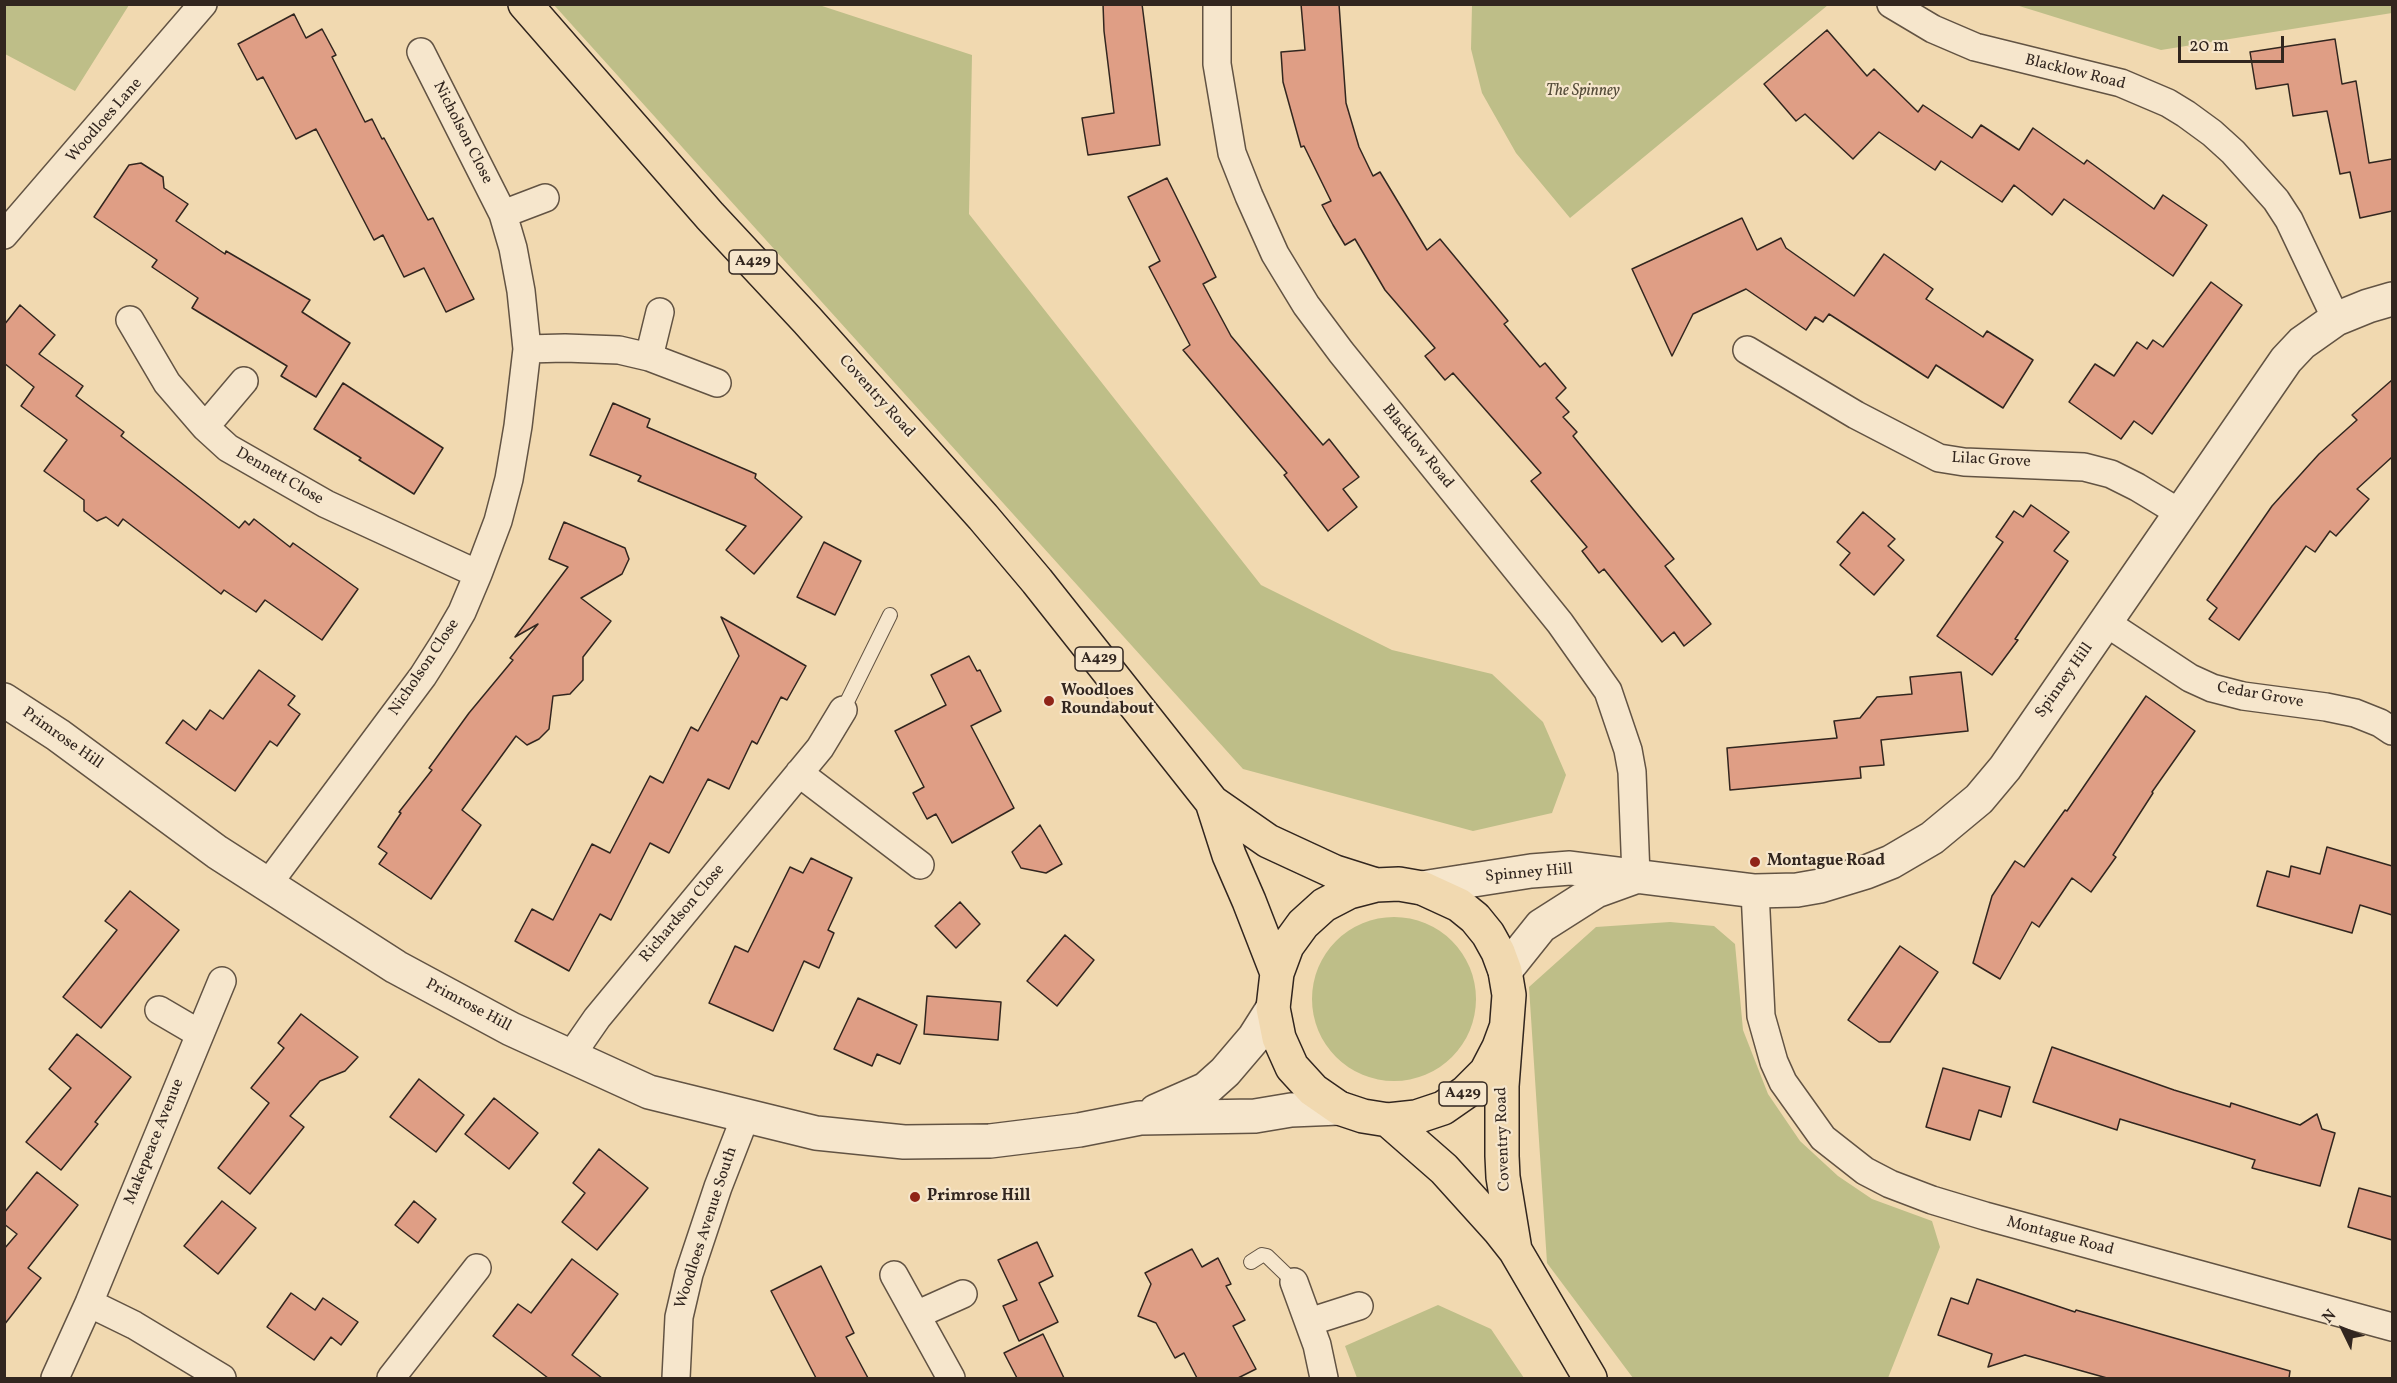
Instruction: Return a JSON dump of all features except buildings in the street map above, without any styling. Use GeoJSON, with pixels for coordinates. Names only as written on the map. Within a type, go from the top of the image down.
{"type":"FeatureCollection","features":[{"type":"Feature","properties":{"kind":"main road","name":"Coventry Road"},"geometry":{"type":"LineString","coordinates":[[525,4],[710,216],[807,320],[983,517],[1037,581],[1212,802],[1268,841],[1335,872],[1376,885]]}},
{"type":"Feature","properties":{"kind":"main road","name":"Coventry Road"},"geometry":{"type":"LineString","coordinates":[[1212,802],[1229,855],[1277,973]]}},
{"type":"Feature","properties":{"kind":"main road","name":"Coventry Road"},"geometry":{"type":"LineString","coordinates":[[1506,1028],[1486,1072],[1466,1092],[1443,1108],[1416,1117],[1388,1120],[1363,1116],[1339,1108],[1313,1090],[1292,1066],[1279,1038],[1273,1008],[1277,973],[1287,946],[1303,924],[1324,905],[1349,892],[1376,885],[1399,884],[1422,888],[1448,898],[1475,918],[1488,934],[1505,971],[1509,995],[1502,1086],[1502,1156],[1515,1250]]}},
{"type":"Feature","properties":{"kind":"main road","name":"Coventry Road"},"geometry":{"type":"LineString","coordinates":[[1388,1120],[1455,1180],[1496,1225],[1515,1250],[1590,1378]]}},
{"type":"Feature","properties":{"kind":"street","name":"Woodloes Lane"},"geometry":{"type":"LineString","coordinates":[[4,235],[203,4]]}},
{"type":"Feature","properties":{"kind":"street","name":"Blacklow Road"},"geometry":{"type":"LineString","coordinates":[[1217,4],[1217,64],[1232,153],[1275,254],[1306,305],[1341,352],[1560,622],[1594,667],[1608,691],[1624,734],[1630,761],[1636,876]]}},
{"type":"Feature","properties":{"kind":"street","name":"Blacklow Road"},"geometry":{"type":"LineString","coordinates":[[1891,4],[1933,29],[1975,47],[2121,83],[2169,103],[2194,120],[2233,152],[2276,200],[2289,220],[2336,319]]}},
{"type":"Feature","properties":{"kind":"street","name":"Nicholson Close"},"geometry":{"type":"LineString","coordinates":[[268,884],[423,676],[462,612],[498,521],[509,479],[527,349],[521,291],[513,248],[503,214],[421,52]]}},
{"type":"Feature","properties":{"kind":"street"},"geometry":{"type":"LineString","coordinates":[[503,214],[546,198]]}},
{"type":"Feature","properties":{"kind":"street","name":"Spinney Hill"},"geometry":{"type":"LineString","coordinates":[[1422,888],[1530,871],[1570,868],[1755,891],[1797,890],[1845,880],[1891,862],[1946,827],[1979,799],[2005,768],[2286,360],[2302,343],[2336,319],[2392,299]]}},
{"type":"Feature","properties":{"kind":"street"},"geometry":{"type":"LineString","coordinates":[[649,357],[660,312]]}},
{"type":"Feature","properties":{"kind":"street","name":"Dennett Close"},"geometry":{"type":"LineString","coordinates":[[130,320],[167,383],[205,427],[228,448],[326,504],[478,574]]}},
{"type":"Feature","properties":{"kind":"street"},"geometry":{"type":"LineString","coordinates":[[527,349],[619,350],[649,357],[717,383]]}},
{"type":"Feature","properties":{"kind":"street","name":"Lilac Grove"},"geometry":{"type":"LineString","coordinates":[[1747,350],[1856,415],[1939,458],[1964,462],[2084,467],[2111,474],[2138,487],[2180,513]]}},
{"type":"Feature","properties":{"kind":"street"},"geometry":{"type":"LineString","coordinates":[[205,427],[244,381]]}},
{"type":"Feature","properties":{"kind":"street","name":"Cedar Grove"},"geometry":{"type":"LineString","coordinates":[[2105,622],[2190,678],[2212,688],[2243,696],[2355,713],[2380,723],[2392,731]]}},
{"type":"Feature","properties":{"kind":"street","name":"Primrose Hill"},"geometry":{"type":"LineString","coordinates":[[4,700],[58,735],[217,852],[396,967],[481,1014],[649,1092],[816,1133],[856,1139],[912,1142],[990,1141],[1067,1132],[1140,1118],[1255,1116],[1291,1110],[1339,1108]]}},
{"type":"Feature","properties":{"kind":"street","name":"Richardson Close"},"geometry":{"type":"LineString","coordinates":[[570,1057],[597,1018],[820,748],[843,710]]}},
{"type":"Feature","properties":{"kind":"street"},"geometry":{"type":"LineString","coordinates":[[799,772],[920,865]]}},
{"type":"Feature","properties":{"kind":"street","name":"Spinney Hill"},"geometry":{"type":"LineString","coordinates":[[1505,971],[1541,926],[1596,891],[1636,876]]}},
{"type":"Feature","properties":{"kind":"street","name":"Montague Road"},"geometry":{"type":"LineString","coordinates":[[1755,891],[1761,1016],[1774,1062],[1783,1082],[1823,1138],[1865,1171],[1890,1184],[1932,1200],[1984,1216],[2392,1327]]}},
{"type":"Feature","properties":{"kind":"street","name":"Makepeace Avenue"},"geometry":{"type":"LineString","coordinates":[[56,1378],[222,981]]}},
{"type":"Feature","properties":{"kind":"street","name":"Primrose Hill"},"geometry":{"type":"LineString","coordinates":[[1140,1118],[1206,1089],[1225,1072],[1254,1038],[1273,1008]]}},
{"type":"Feature","properties":{"kind":"street"},"geometry":{"type":"LineString","coordinates":[[159,1010],[200,1034]]}},
{"type":"Feature","properties":{"kind":"street","name":"Woodloes Avenue South"},"geometry":{"type":"LineString","coordinates":[[676,1378],[679,1317],[689,1274],[746,1115]]}},
{"type":"Feature","properties":{"kind":"street"},"geometry":{"type":"LineString","coordinates":[[391,1378],[477,1268]]}},
{"type":"Feature","properties":{"kind":"street"},"geometry":{"type":"LineString","coordinates":[[894,1275],[951,1378]]}},
{"type":"Feature","properties":{"kind":"street"},"geometry":{"type":"LineString","coordinates":[[1294,1282],[1309,1322],[1324,1378]]}},
{"type":"Feature","properties":{"kind":"street"},"geometry":{"type":"LineString","coordinates":[[916,1315],[963,1294]]}},
{"type":"Feature","properties":{"kind":"street"},"geometry":{"type":"LineString","coordinates":[[89,1303],[134,1325],[222,1378]]}},
{"type":"Feature","properties":{"kind":"street"},"geometry":{"type":"LineString","coordinates":[[1309,1322],[1359,1306]]}},
{"type":"Feature","properties":{"kind":"lane","name":"Richardson Close"},"geometry":{"type":"LineString","coordinates":[[843,710],[890,615]]}},
{"type":"Feature","properties":{"kind":"lane"},"geometry":{"type":"LineString","coordinates":[[1251,1262],[1262,1255],[1267,1256],[1294,1282]]}},
{"type":"Feature","properties":{"kind":"green space","name":"The Spinney"},"geometry":{"type":"Polygon","coordinates":[[[1472,4],[1828,5],[1570,218],[1516,153],[1482,93],[1471,49],[1472,4]]]}},
{"type":"Feature","properties":{"kind":"green space"},"geometry":{"type":"Polygon","coordinates":[[[2392,4],[2392,13],[2161,50],[2016,5],[2392,4]]]}},
{"type":"Feature","properties":{"kind":"green space"},"geometry":{"type":"Polygon","coordinates":[[[4,5],[129,5],[75,91],[5,54],[4,5]]]}},
{"type":"Feature","properties":{"kind":"green space"},"geometry":{"type":"Polygon","coordinates":[[[554,5],[819,5],[972,55],[969,214],[1261,585],[1392,650],[1492,674],[1543,722],[1566,775],[1552,813],[1473,831],[1243,769],[554,5]]]}},
{"type":"Feature","properties":{"kind":"green space"},"geometry":{"type":"Polygon","coordinates":[[[1394,917],[1425,924],[1452,941],[1469,968],[1476,999],[1469,1030],[1452,1057],[1425,1074],[1394,1081],[1363,1074],[1336,1057],[1319,1030],[1312,999],[1319,968],[1336,941],[1363,924],[1394,917]]]}},
{"type":"Feature","properties":{"kind":"green space"},"geometry":{"type":"Polygon","coordinates":[[[1670,922],[1714,926],[1735,944],[1743,1030],[1768,1094],[1800,1141],[1838,1176],[1872,1199],[1932,1221],[1940,1247],[1888,1378],[1633,1378],[1547,1263],[1529,987],[1596,927],[1670,922]]]}},
{"type":"Feature","properties":{"kind":"green space"},"geometry":{"type":"Polygon","coordinates":[[[1438,1305],[1491,1329],[1524,1378],[1357,1378],[1345,1346],[1438,1305]]]}},
{"type":"Feature","properties":{"kind":"place","name":"Woodloes Roundabout"},"geometry":{"type":"Point","coordinates":[1049,701]}},
{"type":"Feature","properties":{"kind":"place","name":"Montague Road"},"geometry":{"type":"Point","coordinates":[1755,862]}},
{"type":"Feature","properties":{"kind":"place","name":"Primrose Hill"},"geometry":{"type":"Point","coordinates":[915,1197]}}]}
